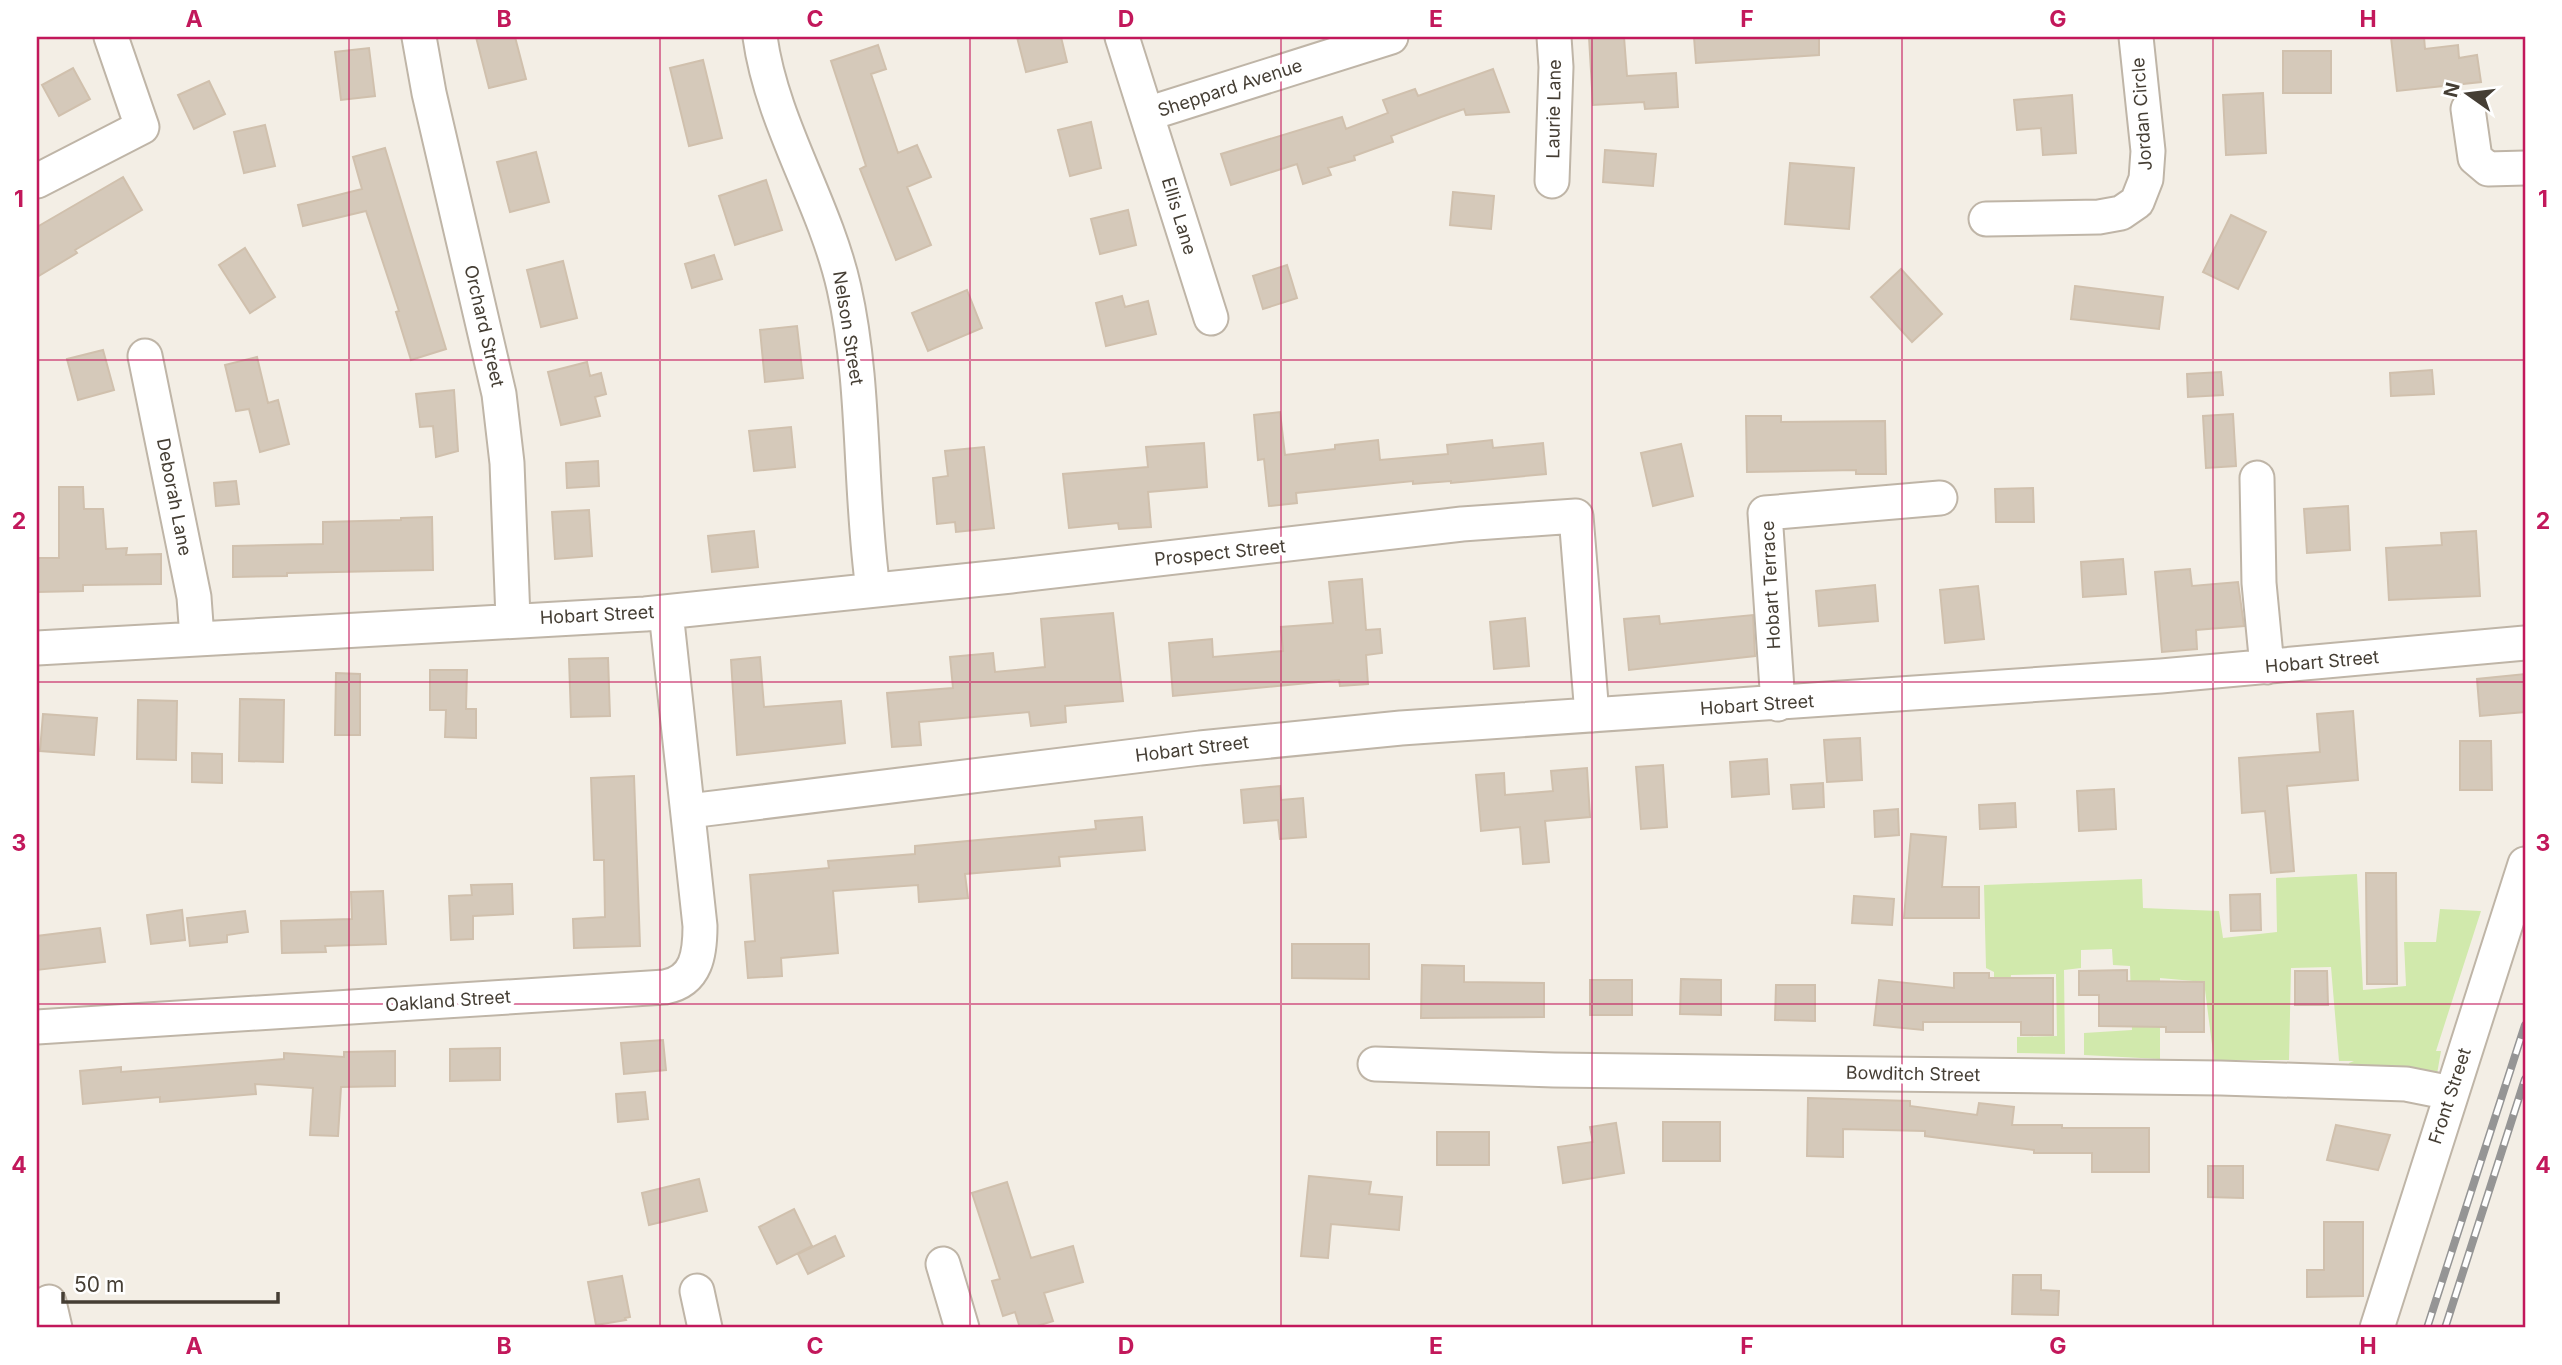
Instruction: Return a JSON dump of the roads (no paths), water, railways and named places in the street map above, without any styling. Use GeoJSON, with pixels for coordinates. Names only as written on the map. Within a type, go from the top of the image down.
{"type":"FeatureCollection","features":[{"type":"Feature","properties":{"kind":"street"},"geometry":{"type":"LineString","coordinates":[[37,181],[142,127],[111,37]]}},
{"type":"Feature","properties":{"kind":"street","name":"Orchard Street"},"geometry":{"type":"LineString","coordinates":[[419,37],[429,93],[499,394],[507,463],[513,619]]}},
{"type":"Feature","properties":{"kind":"street","name":"Nelson Street"},"geometry":{"type":"LineString","coordinates":[[760,37],[769,78],[831,243],[844,287],[855,362],[873,589]]}},
{"type":"Feature","properties":{"kind":"street","name":"Sheppard Avenue"},"geometry":{"type":"LineString","coordinates":[[1122,37],[1147,114],[1391,37]]}},
{"type":"Feature","properties":{"kind":"street","name":"Laurie Lane"},"geometry":{"type":"LineString","coordinates":[[1552,181],[1556,67],[1554,37]]}},
{"type":"Feature","properties":{"kind":"street","name":"Jordan Circle"},"geometry":{"type":"LineString","coordinates":[[1986,219],[2099,217],[2121,213],[2137,202],[2146,179],[2148,151],[2136,37]]}},
{"type":"Feature","properties":{"kind":"street"},"geometry":{"type":"LineString","coordinates":[[2468,109],[2475,158],[2488,169],[2525,168]]}},
{"type":"Feature","properties":{"kind":"street","name":"Ellis Lane"},"geometry":{"type":"LineString","coordinates":[[1147,114],[1211,318]]}},
{"type":"Feature","properties":{"kind":"street","name":"Deborah Lane"},"geometry":{"type":"LineString","coordinates":[[145,356],[194,597],[197,638]]}},
{"type":"Feature","properties":{"kind":"street"},"geometry":{"type":"LineString","coordinates":[[2257,478],[2259,583],[2267,667]]}},
{"type":"Feature","properties":{"kind":"street","name":"Hobart Terrace"},"geometry":{"type":"LineString","coordinates":[[1778,704],[1765,513],[1940,499]]}},
{"type":"Feature","properties":{"kind":"street","name":"Prospect Street"},"geometry":{"type":"LineString","coordinates":[[666,612],[1462,524],[1576,516],[1592,715]]}},
{"type":"Feature","properties":{"kind":"street","name":"Hobart Street"},"geometry":{"type":"LineString","coordinates":[[37,648],[666,612],[689,811],[1200,748],[1434,725],[1778,704],[2267,667],[2525,643]]}},
{"type":"Feature","properties":{"kind":"street","name":"Oakland Street"},"geometry":{"type":"LineString","coordinates":[[37,1027],[674,985],[690,975],[695,967],[700,945],[689,811]]}},
{"type":"Feature","properties":{"kind":"street","name":"Front Street"},"geometry":{"type":"LineString","coordinates":[[2377,1328],[2525,864]]}},
{"type":"Feature","properties":{"kind":"street","name":"Bowditch Street"},"geometry":{"type":"LineString","coordinates":[[1375,1064],[1554,1070],[2234,1078],[2406,1084],[2451,1093]]}},
{"type":"Feature","properties":{"kind":"street"},"geometry":{"type":"LineString","coordinates":[[943,1265],[962,1328]]}},
{"type":"Feature","properties":{"kind":"street"},"geometry":{"type":"LineString","coordinates":[[697,1291],[705,1328]]}},
{"type":"Feature","properties":{"kind":"railway"},"geometry":{"type":"LineString","coordinates":[[2427,1328],[2525,1025]]}},
{"type":"Feature","properties":{"kind":"railway"},"geometry":{"type":"LineString","coordinates":[[2445,1328],[2525,1079]]}}]}
